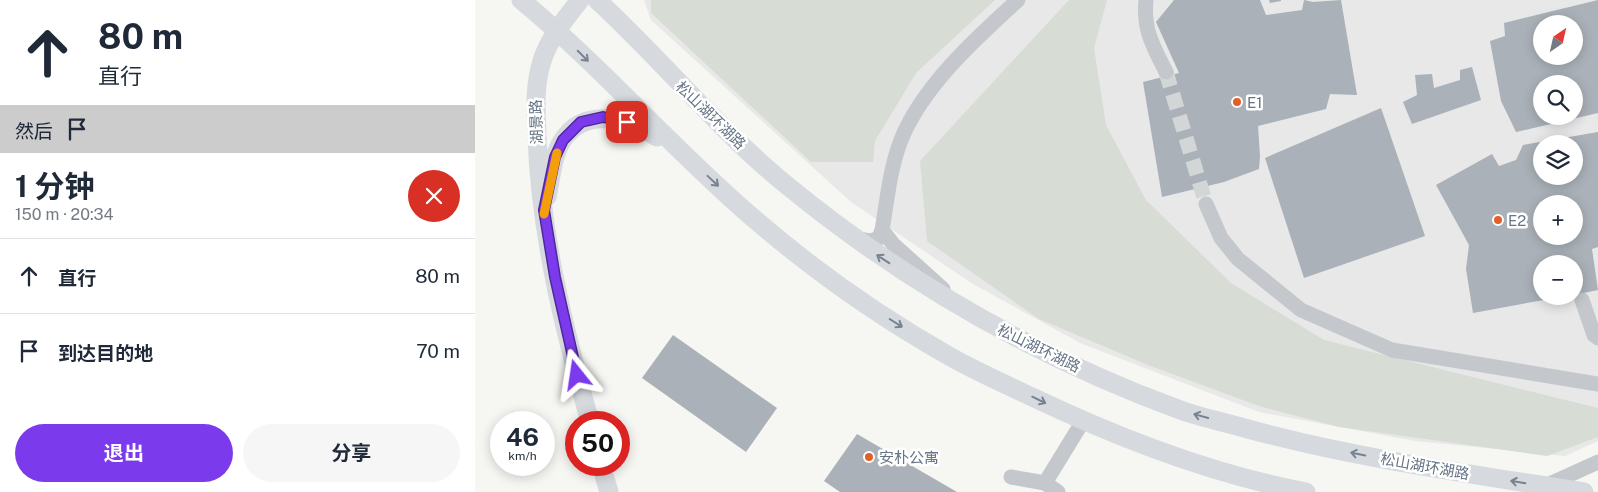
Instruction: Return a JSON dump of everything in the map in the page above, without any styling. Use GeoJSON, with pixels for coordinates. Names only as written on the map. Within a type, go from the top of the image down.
{"type":"FeatureCollection","features":[{"type":"Feature","properties":{"kind":"main road"},"geometry":{"type":"LineString","coordinates":[[521,0],[558,30],[685,156],[753,218],[850,294],[950,357],[1083,422],[1169,456],[1288,490],[1306,492]]}},
{"type":"Feature","properties":{"kind":"main road","name":"湖景路"},"geometry":{"type":"LineString","coordinates":[[580,0],[558,30],[542,59],[535,88],[537,164],[548,244],[568,344],[587,411]]}},
{"type":"Feature","properties":{"kind":"main road","name":"松山湖环湖路"},"geometry":{"type":"LineString","coordinates":[[597,0],[730,134],[783,182],[877,255],[973,314],[1088,372],[1184,411],[1295,442],[1441,470],[1584,492]]}},
{"type":"Feature","properties":{"kind":"main road"},"geometry":{"type":"LineString","coordinates":[[544,210],[555,157],[563,140],[581,122],[603,117],[627,122],[648,131],[685,156]]}},
{"type":"Feature","properties":{"kind":"main road"},"geometry":{"type":"LineString","coordinates":[[604,476],[609,492]]}},
{"type":"Feature","properties":{"kind":"street"},"geometry":{"type":"LineString","coordinates":[[854,237],[870,241],[879,238],[901,141],[916,110],[968,46],[1018,0]]}},
{"type":"Feature","properties":{"kind":"street"},"geometry":{"type":"LineString","coordinates":[[1146,0],[1144,18],[1149,38],[1166,72]]}},
{"type":"Feature","properties":{"kind":"street"},"geometry":{"type":"LineString","coordinates":[[1206,204],[1221,238],[1238,259],[1301,310],[1392,350],[1598,384]]}},
{"type":"Feature","properties":{"kind":"street"},"geometry":{"type":"LineString","coordinates":[[883,223],[893,244],[973,314]]}},
{"type":"Feature","properties":{"kind":"street"},"geometry":{"type":"LineString","coordinates":[[1583,303],[1594,335],[1598,338]]}},
{"type":"Feature","properties":{"kind":"street"},"geometry":{"type":"LineString","coordinates":[[1045,483],[1083,422]]}},
{"type":"Feature","properties":{"kind":"street"},"geometry":{"type":"LineString","coordinates":[[1545,486],[1598,462]]}},
{"type":"Feature","properties":{"kind":"street"},"geometry":{"type":"LineString","coordinates":[[1011,477],[1045,483],[1058,492]]}},
{"type":"Feature","properties":{"kind":"shaded area"},"geometry":{"type":"Polygon","coordinates":[[[644,0],[1598,0],[1598,441],[1565,456],[1415,441],[1259,412],[1080,343],[973,284],[851,202],[651,20],[644,0]]]}},
{"type":"Feature","properties":{"kind":"shaded area"},"geometry":{"type":"Polygon","coordinates":[[[651,0],[995,0],[916,73],[875,141],[873,162],[811,162],[651,13],[651,0]]]}},
{"type":"Feature","properties":{"kind":"shaded area"},"geometry":{"type":"Polygon","coordinates":[[[1069,0],[1107,0],[1094,48],[1106,125],[1146,200],[1231,283],[1324,340],[1598,408],[1598,437],[1547,456],[1339,427],[1259,406],[1148,365],[1039,319],[927,241],[920,161],[1069,0]]]}},
{"type":"Feature","properties":{"kind":"building","name":"E1"},"geometry":{"type":"Polygon","coordinates":[[[1174,0],[1260,0],[1266,15],[1302,10],[1304,0],[1313,2],[1341,0],[1357,95],[1330,94],[1326,109],[1258,126],[1259,169],[1224,182],[1162,197],[1143,82],[1179,73],[1156,22],[1174,0]]]}},
{"type":"Feature","properties":{"kind":"building"},"geometry":{"type":"Polygon","coordinates":[[[1269,0],[1281,0],[1281,1],[1270,3],[1269,0]]]}},
{"type":"Feature","properties":{"kind":"building"},"geometry":{"type":"Polygon","coordinates":[[[1598,0],[1598,113],[1583,116],[1583,75],[1533,75],[1533,125],[1546,125],[1516,132],[1501,101],[1490,41],[1505,36],[1504,23],[1533,16],[1533,65],[1583,65],[1583,15],[1537,15],[1598,0]]]}},
{"type":"Feature","properties":{"kind":"building"},"geometry":{"type":"Polygon","coordinates":[[[1472,67],[1481,100],[1412,124],[1403,102],[1417,95],[1415,75],[1432,74],[1434,88],[1460,80],[1460,70],[1472,67]]]}},
{"type":"Feature","properties":{"kind":"building","name":"E1"},"geometry":{"type":"Polygon","coordinates":[[[1381,108],[1425,236],[1304,278],[1265,158],[1381,108]]]}},
{"type":"Feature","properties":{"kind":"building","name":"E2"},"geometry":{"type":"Polygon","coordinates":[[[1598,132],[1598,247],[1592,249],[1598,290],[1583,293],[1583,255],[1533,255],[1533,302],[1473,313],[1466,269],[1469,245],[1436,185],[1492,154],[1499,166],[1516,160],[1523,145],[1533,143],[1533,185],[1583,185],[1583,135],[1581,135],[1598,132]]]}},
{"type":"Feature","properties":{"kind":"building"},"geometry":{"type":"Polygon","coordinates":[[[673,335],[777,408],[746,452],[642,378],[673,335]]]}},
{"type":"Feature","properties":{"kind":"building","name":"安朴公寓"},"geometry":{"type":"Polygon","coordinates":[[[857,434],[957,492],[840,492],[824,481],[857,434]]]}},
{"type":"Feature","properties":{"kind":"tunnel"},"geometry":{"type":"LineString","coordinates":[[1166,72],[1206,204]]}},
{"type":"Feature","properties":{"kind":"slow traffic"},"geometry":{"type":"LineString","coordinates":[[544,214],[557,153]]}},
{"type":"Feature","properties":{"kind":"place","name":"E1"},"geometry":{"type":"Point","coordinates":[1237,102]}},
{"type":"Feature","properties":{"kind":"place","name":"E2"},"geometry":{"type":"Point","coordinates":[1498,220]}},
{"type":"Feature","properties":{"kind":"place","name":"安朴公寓"},"geometry":{"type":"Point","coordinates":[869,457]}},
{"type":"Feature","properties":{"kind":"route"},"geometry":{"type":"LineString","coordinates":[[577,375],[568,344],[548,244],[544,210],[555,157],[563,140],[581,122],[603,117],[627,122]]}}]}
